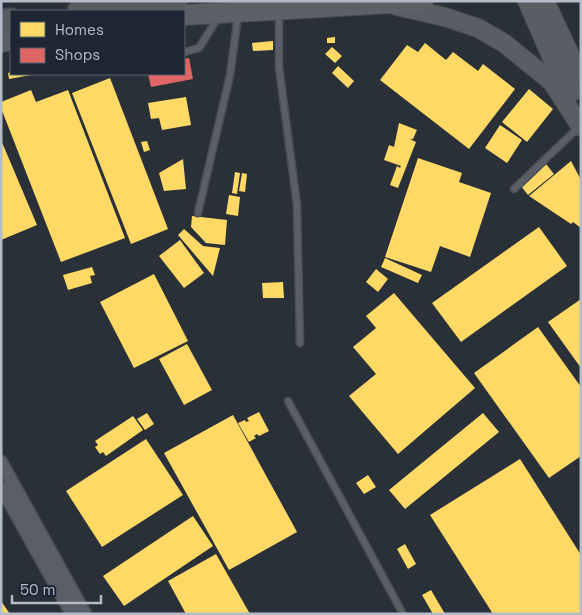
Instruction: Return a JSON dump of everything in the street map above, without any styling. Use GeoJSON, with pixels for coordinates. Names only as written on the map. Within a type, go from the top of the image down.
{"type":"FeatureCollection","features":[{"type":"Feature","properties":{"kind":"highway"},"geometry":{"type":"LineString","coordinates":[[89,10],[176,1]]}},
{"type":"Feature","properties":{"kind":"main road"},"geometry":{"type":"LineString","coordinates":[[185,16],[234,9],[279,10],[423,1]]}},
{"type":"Feature","properties":{"kind":"main road"},"geometry":{"type":"LineString","coordinates":[[527,1],[580,120]]}},
{"type":"Feature","properties":{"kind":"main road"},"geometry":{"type":"LineString","coordinates":[[545,1],[581,78]]}},
{"type":"Feature","properties":{"kind":"main road"},"geometry":{"type":"LineString","coordinates":[[381,3],[446,17],[478,28],[504,43],[552,82],[580,120]]}},
{"type":"Feature","properties":{"kind":"street"},"geometry":{"type":"LineString","coordinates":[[1,462],[85,614]]}},
{"type":"Feature","properties":{"kind":"street"},"geometry":{"type":"LineString","coordinates":[[1,487],[72,614]]}},
{"type":"Feature","properties":{"kind":"lane"},"geometry":{"type":"LineString","coordinates":[[185,52],[199,48],[234,9]]}},
{"type":"Feature","properties":{"kind":"lane"},"geometry":{"type":"LineString","coordinates":[[198,213],[230,75],[234,9]]}},
{"type":"Feature","properties":{"kind":"lane"},"geometry":{"type":"LineString","coordinates":[[279,10],[279,66],[297,205],[300,343]]}},
{"type":"Feature","properties":{"kind":"lane"},"geometry":{"type":"LineString","coordinates":[[514,188],[580,120]]}},
{"type":"Feature","properties":{"kind":"lane"},"geometry":{"type":"LineString","coordinates":[[288,401],[403,614]]}},
{"type":"Feature","properties":{"kind":"building: Homes"},"geometry":{"type":"Polygon","coordinates":[[[335,37],[335,43],[327,43],[327,38],[335,37]]]}},
{"type":"Feature","properties":{"kind":"building: Homes"},"geometry":{"type":"Polygon","coordinates":[[[273,41],[273,50],[253,51],[252,43],[273,41]]]}},
{"type":"Feature","properties":{"kind":"building: Homes"},"geometry":{"type":"Polygon","coordinates":[[[425,43],[446,60],[453,52],[478,71],[483,64],[515,89],[469,149],[380,80],[407,45],[418,52],[425,43]]]}},
{"type":"Feature","properties":{"kind":"building: Homes"},"geometry":{"type":"Polygon","coordinates":[[[332,47],[342,56],[335,63],[325,54],[332,47]]]}},
{"type":"Feature","properties":{"kind":"building: Homes"},"geometry":{"type":"Polygon","coordinates":[[[338,66],[354,81],[348,88],[332,73],[338,66]]]}},
{"type":"Feature","properties":{"kind":"building: Homes"},"geometry":{"type":"Polygon","coordinates":[[[10,72],[10,75],[31,75],[9,79],[8,73],[10,72]]]}},
{"type":"Feature","properties":{"kind":"building: Homes"},"geometry":{"type":"Polygon","coordinates":[[[110,78],[168,229],[131,244],[72,93],[110,78]]]}},
{"type":"Feature","properties":{"kind":"building: Homes"},"geometry":{"type":"Polygon","coordinates":[[[529,89],[553,109],[527,142],[502,122],[529,89]]]}},
{"type":"Feature","properties":{"kind":"building: Homes"},"geometry":{"type":"Polygon","coordinates":[[[31,90],[36,102],[68,90],[125,238],[61,262],[1,108],[1,102],[31,90]]]}},
{"type":"Feature","properties":{"kind":"building: Homes"},"geometry":{"type":"Polygon","coordinates":[[[186,97],[191,125],[162,130],[159,118],[151,119],[148,103],[186,97]]]}},
{"type":"Feature","properties":{"kind":"building: Homes"},"geometry":{"type":"Polygon","coordinates":[[[399,123],[417,130],[413,139],[410,139],[416,142],[398,188],[390,185],[397,166],[400,168],[401,166],[384,160],[389,145],[394,147],[399,123]]]}},
{"type":"Feature","properties":{"kind":"building: Homes"},"geometry":{"type":"Polygon","coordinates":[[[500,125],[522,140],[507,163],[485,148],[500,125]]]}},
{"type":"Feature","properties":{"kind":"building: Homes"},"geometry":{"type":"Polygon","coordinates":[[[1,140],[37,225],[1,240],[1,140]]]}},
{"type":"Feature","properties":{"kind":"building: Homes"},"geometry":{"type":"Polygon","coordinates":[[[147,141],[150,150],[144,152],[141,142],[147,141]]]}},
{"type":"Feature","properties":{"kind":"building: Homes"},"geometry":{"type":"Polygon","coordinates":[[[418,158],[462,173],[459,182],[491,193],[470,257],[440,246],[431,272],[385,257],[418,158]]]}},
{"type":"Feature","properties":{"kind":"building: Homes"},"geometry":{"type":"Polygon","coordinates":[[[183,159],[186,189],[164,191],[159,173],[183,159]]]}},
{"type":"Feature","properties":{"kind":"building: Homes"},"geometry":{"type":"Polygon","coordinates":[[[571,161],[581,180],[581,228],[573,222],[571,224],[529,196],[571,161]]]}},
{"type":"Feature","properties":{"kind":"building: Homes"},"geometry":{"type":"Polygon","coordinates":[[[546,164],[554,174],[528,195],[521,186],[546,164]]]}},
{"type":"Feature","properties":{"kind":"building: Homes"},"geometry":{"type":"Polygon","coordinates":[[[235,172],[240,173],[237,194],[232,193],[235,172]]]}},
{"type":"Feature","properties":{"kind":"building: Homes"},"geometry":{"type":"Polygon","coordinates":[[[242,173],[247,174],[245,192],[239,191],[242,173]]]}},
{"type":"Feature","properties":{"kind":"building: Homes"},"geometry":{"type":"Polygon","coordinates":[[[229,195],[240,197],[238,216],[226,214],[229,195]]]}},
{"type":"Feature","properties":{"kind":"building: Homes"},"geometry":{"type":"Polygon","coordinates":[[[192,216],[227,220],[225,245],[206,243],[191,227],[192,216]]]}},
{"type":"Feature","properties":{"kind":"building: Homes"},"geometry":{"type":"Polygon","coordinates":[[[539,227],[567,266],[461,342],[432,303],[539,227]]]}},
{"type":"Feature","properties":{"kind":"building: Homes"},"geometry":{"type":"Polygon","coordinates":[[[184,229],[203,246],[220,248],[213,276],[178,235],[184,229]]]}},
{"type":"Feature","properties":{"kind":"building: Homes"},"geometry":{"type":"Polygon","coordinates":[[[180,240],[204,273],[184,288],[159,256],[180,240]]]}},
{"type":"Feature","properties":{"kind":"building: Homes"},"geometry":{"type":"Polygon","coordinates":[[[385,258],[422,275],[418,283],[381,267],[385,258]]]}},
{"type":"Feature","properties":{"kind":"building: Homes"},"geometry":{"type":"Polygon","coordinates":[[[92,267],[95,275],[90,276],[92,283],[68,290],[63,275],[92,267]]]}},
{"type":"Feature","properties":{"kind":"building: Homes"},"geometry":{"type":"Polygon","coordinates":[[[376,269],[388,279],[378,292],[366,282],[376,269]]]}},
{"type":"Feature","properties":{"kind":"building: Homes"},"geometry":{"type":"Polygon","coordinates":[[[154,274],[188,341],[134,368],[100,302],[154,274]]]}},
{"type":"Feature","properties":{"kind":"building: Homes"},"geometry":{"type":"Polygon","coordinates":[[[283,282],[284,298],[263,298],[262,283],[283,282]]]}},
{"type":"Feature","properties":{"kind":"building: Homes"},"geometry":{"type":"Polygon","coordinates":[[[394,293],[475,388],[398,454],[349,396],[376,374],[353,347],[376,328],[366,316],[394,293]]]}},
{"type":"Feature","properties":{"kind":"building: Homes"},"geometry":{"type":"Polygon","coordinates":[[[581,299],[581,368],[548,322],[581,299]]]}},
{"type":"Feature","properties":{"kind":"building: Homes"},"geometry":{"type":"Polygon","coordinates":[[[538,327],[581,387],[581,456],[549,478],[474,373],[538,327]]]}},
{"type":"Feature","properties":{"kind":"building: Homes"},"geometry":{"type":"Polygon","coordinates":[[[187,344],[212,390],[184,405],[159,359],[187,344]]]}},
{"type":"Feature","properties":{"kind":"building: Homes"},"geometry":{"type":"Polygon","coordinates":[[[259,412],[269,431],[259,436],[257,434],[254,436],[256,438],[249,442],[238,423],[245,420],[246,422],[249,421],[247,418],[259,412]]]}},
{"type":"Feature","properties":{"kind":"building: Homes"},"geometry":{"type":"Polygon","coordinates":[[[147,413],[154,424],[145,430],[137,419],[147,413]]]}},
{"type":"Feature","properties":{"kind":"building: Homes"},"geometry":{"type":"Polygon","coordinates":[[[483,413],[499,432],[405,509],[389,490],[483,413]]]}},
{"type":"Feature","properties":{"kind":"building: Homes"},"geometry":{"type":"Polygon","coordinates":[[[233,415],[297,532],[229,570],[164,453],[233,415]]]}},
{"type":"Feature","properties":{"kind":"building: Homes"},"geometry":{"type":"Polygon","coordinates":[[[133,416],[143,430],[106,456],[103,452],[100,454],[95,447],[98,445],[95,441],[133,416]]]}},
{"type":"Feature","properties":{"kind":"building: Homes"},"geometry":{"type":"Polygon","coordinates":[[[146,439],[183,495],[102,547],[66,491],[146,439]]]}},
{"type":"Feature","properties":{"kind":"building: Homes"},"geometry":{"type":"Polygon","coordinates":[[[520,459],[581,555],[581,614],[493,614],[430,515],[520,459]]]}},
{"type":"Feature","properties":{"kind":"building: Homes"},"geometry":{"type":"Polygon","coordinates":[[[368,475],[376,487],[364,494],[356,483],[368,475]]]}},
{"type":"Feature","properties":{"kind":"building: Homes"},"geometry":{"type":"Polygon","coordinates":[[[193,516],[213,546],[124,606],[103,576],[193,516]]]}},
{"type":"Feature","properties":{"kind":"building: Homes"},"geometry":{"type":"Polygon","coordinates":[[[405,544],[416,564],[408,569],[397,549],[405,544]]]}},
{"type":"Feature","properties":{"kind":"building: Homes"},"geometry":{"type":"Polygon","coordinates":[[[216,554],[250,614],[186,614],[168,581],[216,554]]]}},
{"type":"Feature","properties":{"kind":"building: Homes"},"geometry":{"type":"Polygon","coordinates":[[[431,590],[445,614],[433,614],[422,595],[431,590]]]}},
{"type":"Feature","properties":{"kind":"building: Homes"},"geometry":{"type":"Polygon","coordinates":[[[1,601],[10,614],[1,614],[1,601]]]}},
{"type":"Feature","properties":{"kind":"building: Shops"},"geometry":{"type":"Polygon","coordinates":[[[189,58],[193,79],[151,87],[148,75],[185,75],[185,59],[189,58]]]}}]}
